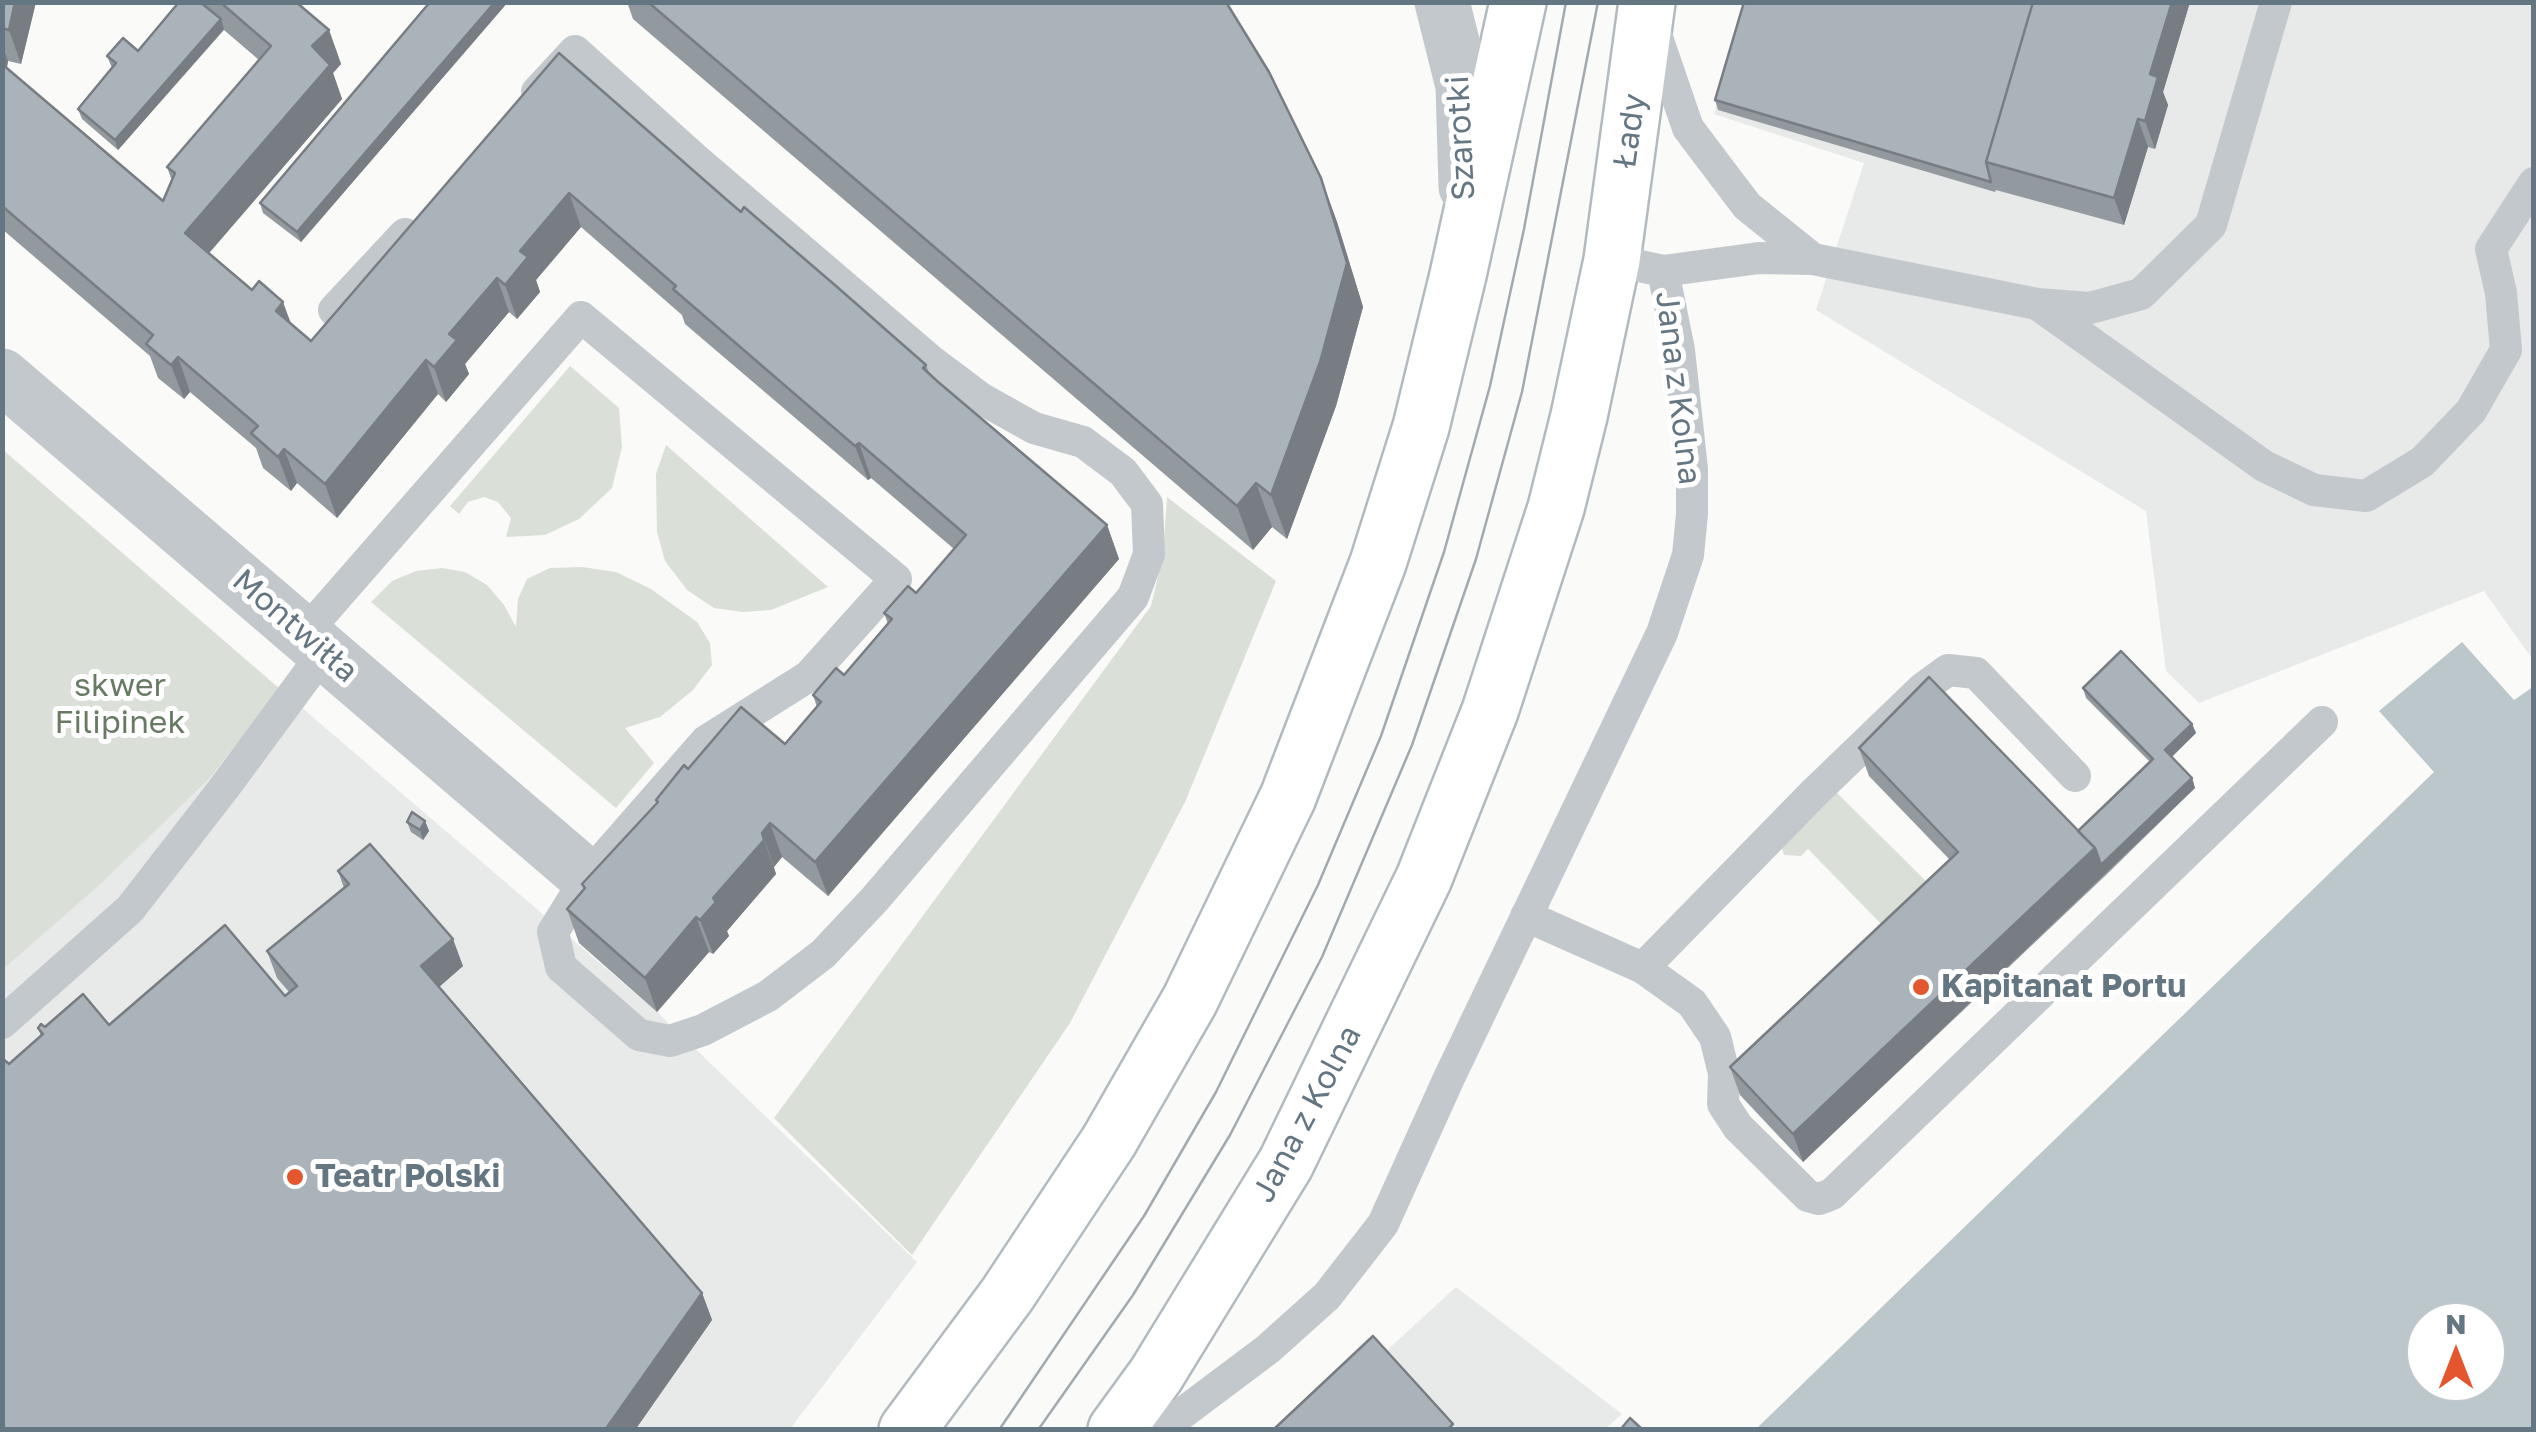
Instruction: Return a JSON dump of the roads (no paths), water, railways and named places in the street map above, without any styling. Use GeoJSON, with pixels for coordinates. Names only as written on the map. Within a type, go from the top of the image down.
{"type":"FeatureCollection","features":[{"type":"Feature","properties":{"kind":"street","name":"Szarotki"},"geometry":{"type":"LineString","coordinates":[[1442,2],[1466,112],[1465,213],[1458,275]]}},
{"type":"Feature","properties":{"kind":"street"},"geometry":{"type":"LineString","coordinates":[[907,1430],[1007,1296],[1109,1142],[1190,1000],[1261,857],[1320,720],[1378,563],[1421,427],[1518,2]]}},
{"type":"Feature","properties":{"kind":"street","name":"Łady"},"geometry":{"type":"LineString","coordinates":[[1638,266],[1647,5]]}},
{"type":"Feature","properties":{"kind":"street","name":"Jana z Kolna"},"geometry":{"type":"LineString","coordinates":[[1116,1430],[1156,1375],[1286,1162],[1424,878],[1490,712],[1546,541],[1580,416],[1638,266]]}},
{"type":"Feature","properties":{"kind":"street","name":"Montwiłła"},"geometry":{"type":"LineString","coordinates":[[2,376],[587,876]]}},
{"type":"Feature","properties":{"kind":"lane"},"geometry":{"type":"LineString","coordinates":[[1638,266],[1813,258],[2037,304],[2090,308],[2141,294],[2211,225],[2276,2]]}},
{"type":"Feature","properties":{"kind":"lane"},"geometry":{"type":"LineString","coordinates":[[1647,5],[1688,128],[1748,206],[1813,258]]}},
{"type":"Feature","properties":{"kind":"lane"},"geometry":{"type":"LineString","coordinates":[[2,1023],[130,908],[224,788],[315,642],[581,317],[896,580],[808,676],[706,741],[587,876],[554,932],[560,967],[639,1035],[670,1040],[704,1030],[768,996],[823,954],[874,900],[1133,597],[1148,554],[1147,504],[1123,472],[1083,442],[1034,428],[982,399],[930,360],[695,159],[575,50],[522,108]]}},
{"type":"Feature","properties":{"kind":"lane"},"geometry":{"type":"LineString","coordinates":[[2037,304],[2264,466],[2314,490],[2366,496],[2422,462],[2471,411],[2506,350],[2492,248],[2534,183]]}},
{"type":"Feature","properties":{"kind":"lane"},"geometry":{"type":"LineString","coordinates":[[334,310],[428,209]]}},
{"type":"Feature","properties":{"kind":"lane","name":"Jana z Kolna"},"geometry":{"type":"LineString","coordinates":[[1160,1430],[1268,1349],[1327,1296],[1384,1224],[1662,633],[1688,555],[1692,514],[1687,412],[1638,266]]}},
{"type":"Feature","properties":{"kind":"lane"},"geometry":{"type":"LineString","coordinates":[[1643,968],[1815,792],[1948,670],[1976,673],[2075,776]]}},
{"type":"Feature","properties":{"kind":"lane"},"geometry":{"type":"LineString","coordinates":[[1526,916],[1643,968],[1692,1003],[1715,1037],[1724,1073],[1724,1104],[1738,1127],[1808,1196],[1819,1199],[1832,1194],[2322,722]]}},
{"type":"Feature","properties":{"kind":"tram line"},"geometry":{"type":"LineString","coordinates":[[999,1430],[1144,1216],[1216,1092],[1318,885],[1381,736],[1444,552],[1490,386],[1566,2]]}},
{"type":"Feature","properties":{"kind":"tram line"},"geometry":{"type":"LineString","coordinates":[[1038,1430],[1133,1295],[1230,1135],[1322,957],[1412,745],[1476,559],[1522,392],[1598,2]]}},
{"type":"Feature","properties":{"kind":"place","name":"Kapitanat Portu"},"geometry":{"type":"Point","coordinates":[1921,987]}},
{"type":"Feature","properties":{"kind":"place","name":"Teatr Polski"},"geometry":{"type":"Point","coordinates":[295,1177]}},
{"type":"Feature","properties":{"kind":"park label","name":"skwer Filipinek"},"geometry":{"type":"Point","coordinates":[120,704]}}]}
